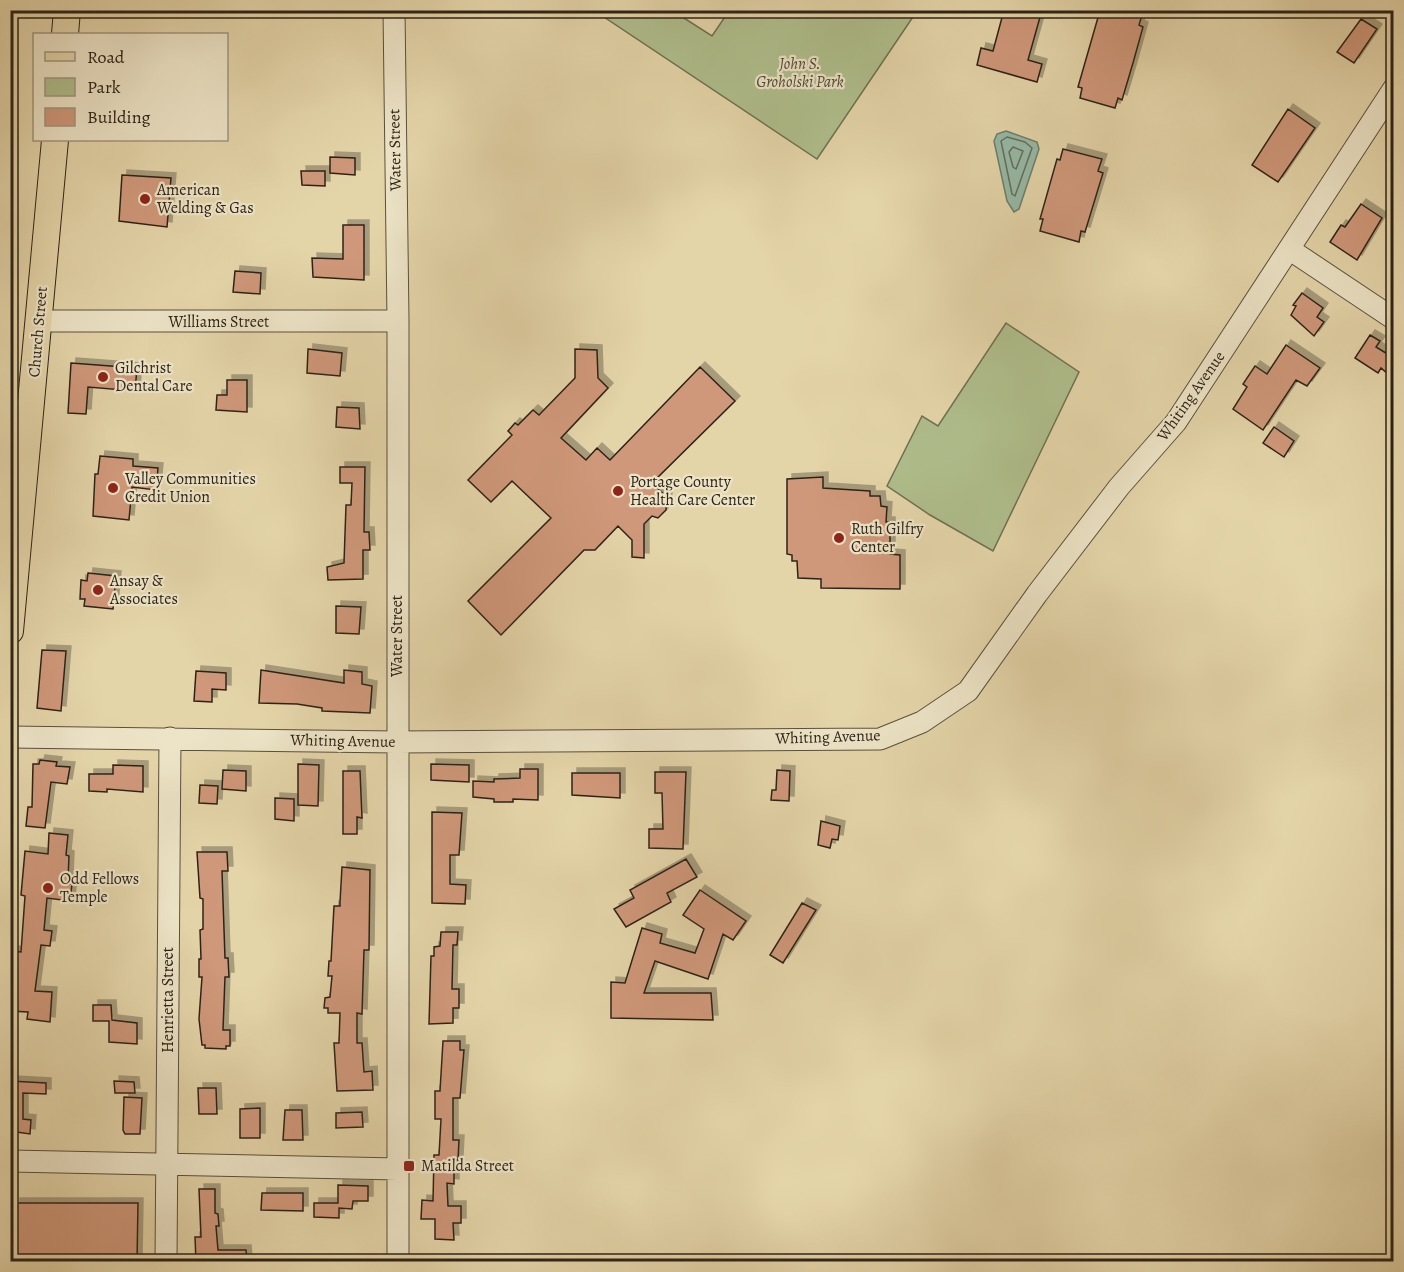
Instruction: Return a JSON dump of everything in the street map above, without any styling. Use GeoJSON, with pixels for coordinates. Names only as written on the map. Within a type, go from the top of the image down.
{"type":"FeatureCollection","features":[{"type":"Feature","properties":{"kind":"main road"},"geometry":{"type":"LineString","coordinates":[[65,33],[67,10]]}},
{"type":"Feature","properties":{"kind":"main road","name":"Church Street"},"geometry":{"type":"LineString","coordinates":[[11,630],[55,141]]}},
{"type":"Feature","properties":{"kind":"street","name":"Water Street"},"geometry":{"type":"LineString","coordinates":[[394,10],[398,321],[396,742],[398,1262]]}},
{"type":"Feature","properties":{"kind":"street","name":"Whiting Avenue"},"geometry":{"type":"LineString","coordinates":[[10,737],[396,742],[880,739],[922,722],[968,691],[1037,594],[1119,487],[1176,422],[1394,88]]}},
{"type":"Feature","properties":{"kind":"street"},"geometry":{"type":"LineString","coordinates":[[1288,249],[1394,319]]}},
{"type":"Feature","properties":{"kind":"street","name":"Williams Street"},"geometry":{"type":"LineString","coordinates":[[39,321],[398,321]]}},
{"type":"Feature","properties":{"kind":"street","name":"Henrietta Street"},"geometry":{"type":"LineString","coordinates":[[166,1262],[170,738]]}},
{"type":"Feature","properties":{"kind":"street"},"geometry":{"type":"LineString","coordinates":[[10,1161],[398,1169]]}},
{"type":"Feature","properties":{"kind":"green space","name":"John S. Groholski Park"},"geometry":{"type":"Polygon","coordinates":[[[595,11],[673,11],[712,36],[729,11],[917,11],[817,159],[595,11]]]}},
{"type":"Feature","properties":{"kind":"green space"},"geometry":{"type":"Polygon","coordinates":[[[1006,323],[1079,372],[993,551],[930,515],[887,486],[922,416],[938,426],[1006,323]]]}},
{"type":"Feature","properties":{"kind":"water"},"geometry":{"type":"Polygon","coordinates":[[[1006,131],[1037,142],[1039,149],[1019,209],[1014,212],[1007,201],[994,141],[997,134],[1006,131]]]}},
{"type":"Feature","properties":{"kind":"building"},"geometry":{"type":"Polygon","coordinates":[[[1004,10],[1042,10],[1028,60],[1042,64],[1037,82],[977,65],[981,48],[993,51],[1004,10]]]}},
{"type":"Feature","properties":{"kind":"building"},"geometry":{"type":"Polygon","coordinates":[[[1104,10],[1126,10],[1142,15],[1139,25],[1143,27],[1133,63],[1122,100],[1118,98],[1115,108],[1080,98],[1082,88],[1078,87],[1099,14],[1103,15],[1104,10]]]}},
{"type":"Feature","properties":{"kind":"building"},"geometry":{"type":"Polygon","coordinates":[[[1361,19],[1377,29],[1354,63],[1337,52],[1361,19]]]}},
{"type":"Feature","properties":{"kind":"building"},"geometry":{"type":"Polygon","coordinates":[[[1288,109],[1315,128],[1278,182],[1252,165],[1288,109]]]}},
{"type":"Feature","properties":{"kind":"building"},"geometry":{"type":"Polygon","coordinates":[[[1063,149],[1102,159],[1098,171],[1103,173],[1085,232],[1081,231],[1079,242],[1040,231],[1043,219],[1040,219],[1057,159],[1060,160],[1063,149]]]}},
{"type":"Feature","properties":{"kind":"building"},"geometry":{"type":"Polygon","coordinates":[[[330,157],[355,158],[355,175],[330,173],[330,157]]]}},
{"type":"Feature","properties":{"kind":"building"},"geometry":{"type":"Polygon","coordinates":[[[301,171],[325,171],[325,186],[302,185],[301,171]]]}},
{"type":"Feature","properties":{"kind":"building","name":"American Welding & Gas"},"geometry":{"type":"Polygon","coordinates":[[[122,175],[171,178],[167,227],[119,221],[122,175]]]}},
{"type":"Feature","properties":{"kind":"building"},"geometry":{"type":"Polygon","coordinates":[[[1361,204],[1382,218],[1357,260],[1330,242],[1341,225],[1345,227],[1361,204]]]}},
{"type":"Feature","properties":{"kind":"building"},"geometry":{"type":"Polygon","coordinates":[[[343,225],[364,225],[364,280],[313,277],[312,258],[343,259],[343,225]]]}},
{"type":"Feature","properties":{"kind":"building"},"geometry":{"type":"Polygon","coordinates":[[[235,271],[261,273],[260,294],[233,292],[235,271]]]}},
{"type":"Feature","properties":{"kind":"building"},"geometry":{"type":"Polygon","coordinates":[[[1302,293],[1323,308],[1317,317],[1324,322],[1314,336],[1291,315],[1296,306],[1293,305],[1302,293]]]}},
{"type":"Feature","properties":{"kind":"building"},"geometry":{"type":"Polygon","coordinates":[[[1370,335],[1380,341],[1376,347],[1394,358],[1394,366],[1388,374],[1381,368],[1378,373],[1355,358],[1370,335]]]}},
{"type":"Feature","properties":{"kind":"building"},"geometry":{"type":"Polygon","coordinates":[[[1286,345],[1320,368],[1307,386],[1296,380],[1263,430],[1233,409],[1247,387],[1243,384],[1255,366],[1267,374],[1286,345]]]}},
{"type":"Feature","properties":{"kind":"building"},"geometry":{"type":"Polygon","coordinates":[[[308,349],[342,353],[340,376],[307,373],[308,349]]]}},
{"type":"Feature","properties":{"kind":"building","name":"Portage County Health Care Center"},"geometry":{"type":"Polygon","coordinates":[[[575,349],[597,350],[598,378],[608,388],[561,438],[586,460],[597,448],[610,460],[700,367],[735,401],[652,483],[667,497],[666,510],[658,518],[652,516],[644,524],[644,558],[632,557],[632,540],[618,526],[595,550],[584,550],[501,635],[468,601],[551,518],[512,481],[491,502],[468,480],[512,435],[508,431],[515,423],[518,425],[533,410],[539,415],[575,378],[575,349]]]}},
{"type":"Feature","properties":{"kind":"building","name":"Gilchrist Dental Care"},"geometry":{"type":"Polygon","coordinates":[[[71,363],[137,368],[135,391],[88,387],[86,414],[68,413],[71,363]]]}},
{"type":"Feature","properties":{"kind":"building"},"geometry":{"type":"Polygon","coordinates":[[[227,380],[247,380],[247,412],[216,410],[217,395],[227,395],[227,380]]]}},
{"type":"Feature","properties":{"kind":"building"},"geometry":{"type":"Polygon","coordinates":[[[337,407],[359,408],[360,429],[336,427],[337,407]]]}},
{"type":"Feature","properties":{"kind":"building"},"geometry":{"type":"Polygon","coordinates":[[[1274,427],[1294,441],[1284,457],[1263,443],[1274,427]]]}},
{"type":"Feature","properties":{"kind":"building","name":"Valley Communities Credit Union"},"geometry":{"type":"Polygon","coordinates":[[[100,456],[133,459],[133,466],[158,468],[156,490],[132,487],[129,520],[93,516],[95,474],[98,474],[100,456]]]}},
{"type":"Feature","properties":{"kind":"building"},"geometry":{"type":"Polygon","coordinates":[[[340,467],[365,467],[364,532],[369,532],[370,550],[363,550],[363,579],[328,580],[327,567],[344,563],[346,505],[351,505],[352,483],[340,483],[340,467]]]}},
{"type":"Feature","properties":{"kind":"building","name":"Ruth Gilfry Center"},"geometry":{"type":"Polygon","coordinates":[[[823,477],[823,488],[870,491],[870,496],[880,496],[881,506],[887,507],[886,522],[890,522],[890,554],[900,555],[900,589],[821,588],[821,579],[798,578],[797,561],[792,561],[792,555],[787,554],[787,479],[823,477]]]}},
{"type":"Feature","properties":{"kind":"building","name":"Ansay & Associates"},"geometry":{"type":"Polygon","coordinates":[[[88,573],[116,576],[113,609],[84,606],[85,599],[80,599],[81,580],[87,581],[88,573]]]}},
{"type":"Feature","properties":{"kind":"building"},"geometry":{"type":"Polygon","coordinates":[[[336,606],[361,607],[359,634],[336,633],[336,606]]]}},
{"type":"Feature","properties":{"kind":"building"},"geometry":{"type":"Polygon","coordinates":[[[42,650],[66,651],[61,711],[37,708],[42,650]]]}},
{"type":"Feature","properties":{"kind":"building"},"geometry":{"type":"Polygon","coordinates":[[[261,670],[344,683],[344,670],[362,672],[362,684],[372,686],[370,713],[322,711],[322,708],[297,704],[259,703],[261,670]]]}},
{"type":"Feature","properties":{"kind":"building"},"geometry":{"type":"Polygon","coordinates":[[[196,671],[226,673],[226,690],[212,689],[212,702],[194,701],[196,671]]]}},
{"type":"Feature","properties":{"kind":"building"},"geometry":{"type":"Polygon","coordinates":[[[40,760],[57,762],[56,766],[70,767],[67,784],[51,782],[45,828],[26,826],[28,807],[32,807],[33,764],[39,764],[40,760]]]}},
{"type":"Feature","properties":{"kind":"building"},"geometry":{"type":"Polygon","coordinates":[[[298,764],[319,765],[318,806],[298,805],[298,764]]]}},
{"type":"Feature","properties":{"kind":"building"},"geometry":{"type":"Polygon","coordinates":[[[431,764],[469,765],[469,782],[431,780],[431,764]]]}},
{"type":"Feature","properties":{"kind":"building"},"geometry":{"type":"Polygon","coordinates":[[[113,765],[143,766],[143,792],[107,789],[107,792],[89,791],[89,774],[113,774],[113,765]]]}},
{"type":"Feature","properties":{"kind":"building"},"geometry":{"type":"Polygon","coordinates":[[[520,769],[538,769],[538,800],[513,799],[513,802],[494,802],[494,799],[473,797],[473,781],[494,782],[494,779],[520,778],[520,769]]]}},
{"type":"Feature","properties":{"kind":"building"},"geometry":{"type":"Polygon","coordinates":[[[223,770],[246,771],[246,791],[222,789],[223,770]]]}},
{"type":"Feature","properties":{"kind":"building"},"geometry":{"type":"Polygon","coordinates":[[[777,770],[790,771],[789,801],[771,800],[772,790],[776,790],[777,770]]]}},
{"type":"Feature","properties":{"kind":"building"},"geometry":{"type":"Polygon","coordinates":[[[343,771],[360,771],[362,818],[357,817],[357,834],[343,834],[343,771]]]}},
{"type":"Feature","properties":{"kind":"building"},"geometry":{"type":"Polygon","coordinates":[[[655,772],[686,772],[683,849],[649,848],[649,829],[663,829],[662,793],[655,793],[655,772]]]}},
{"type":"Feature","properties":{"kind":"building"},"geometry":{"type":"Polygon","coordinates":[[[572,773],[620,773],[620,798],[572,795],[572,773]]]}},
{"type":"Feature","properties":{"kind":"building"},"geometry":{"type":"Polygon","coordinates":[[[200,785],[218,786],[217,804],[199,803],[200,785]]]}},
{"type":"Feature","properties":{"kind":"building"},"geometry":{"type":"Polygon","coordinates":[[[275,798],[294,799],[294,821],[275,819],[275,798]]]}},
{"type":"Feature","properties":{"kind":"building"},"geometry":{"type":"Polygon","coordinates":[[[432,812],[462,813],[459,855],[450,855],[450,884],[466,885],[465,904],[432,903],[432,812]]]}},
{"type":"Feature","properties":{"kind":"building"},"geometry":{"type":"Polygon","coordinates":[[[821,821],[840,826],[838,840],[832,839],[830,848],[818,845],[821,821]]]}},
{"type":"Feature","properties":{"kind":"building"},"geometry":{"type":"Polygon","coordinates":[[[49,833],[68,835],[66,855],[69,856],[68,880],[69,884],[72,884],[70,901],[47,898],[44,930],[52,931],[50,946],[41,945],[35,991],[52,992],[50,1022],[27,1019],[28,1012],[10,1011],[12,951],[21,952],[25,896],[21,895],[25,851],[48,854],[49,833]]]}},
{"type":"Feature","properties":{"kind":"building"},"geometry":{"type":"Polygon","coordinates":[[[197,852],[227,852],[228,871],[222,871],[225,958],[228,958],[229,977],[225,977],[223,1030],[230,1030],[230,1046],[226,1046],[226,1049],[205,1048],[205,1045],[202,1045],[199,1019],[202,977],[199,977],[199,959],[201,959],[200,930],[203,929],[203,899],[200,898],[197,852]]]}},
{"type":"Feature","properties":{"kind":"building"},"geometry":{"type":"Polygon","coordinates":[[[686,859],[697,877],[667,893],[671,902],[626,927],[614,909],[634,898],[630,890],[686,859]]]}},
{"type":"Feature","properties":{"kind":"building"},"geometry":{"type":"Polygon","coordinates":[[[342,867],[370,870],[369,950],[364,950],[362,1014],[357,1013],[357,1043],[362,1043],[364,1072],[372,1071],[373,1090],[337,1091],[334,1043],[339,1043],[340,1013],[328,1013],[328,1008],[324,1008],[325,998],[330,997],[332,976],[328,976],[334,906],[340,906],[342,867]]]}},
{"type":"Feature","properties":{"kind":"building"},"geometry":{"type":"Polygon","coordinates":[[[700,890],[746,921],[733,940],[723,934],[708,979],[655,961],[644,993],[711,993],[713,1020],[611,1018],[611,982],[625,983],[642,928],[662,934],[660,943],[695,953],[704,929],[683,915],[700,890]]]}},
{"type":"Feature","properties":{"kind":"building"},"geometry":{"type":"Polygon","coordinates":[[[802,903],[816,910],[783,963],[770,955],[802,903]]]}},
{"type":"Feature","properties":{"kind":"building"},"geometry":{"type":"Polygon","coordinates":[[[441,932],[458,932],[457,945],[453,945],[452,989],[459,989],[459,1008],[453,1008],[453,1023],[429,1024],[431,956],[434,956],[434,947],[440,946],[441,932]]]}},
{"type":"Feature","properties":{"kind":"building"},"geometry":{"type":"Polygon","coordinates":[[[93,1005],[111,1005],[112,1020],[137,1023],[137,1044],[109,1042],[109,1021],[93,1021],[93,1005]]]}},
{"type":"Feature","properties":{"kind":"building"},"geometry":{"type":"Polygon","coordinates":[[[443,1041],[460,1041],[460,1050],[464,1050],[460,1098],[453,1098],[453,1140],[459,1140],[458,1160],[454,1160],[454,1184],[447,1183],[448,1206],[461,1206],[461,1223],[453,1223],[454,1240],[435,1239],[435,1219],[421,1219],[422,1200],[433,1201],[434,1155],[439,1155],[441,1119],[435,1119],[435,1091],[440,1091],[443,1041]]]}},
{"type":"Feature","properties":{"kind":"building"},"geometry":{"type":"Polygon","coordinates":[[[10,1081],[46,1083],[46,1094],[23,1093],[23,1119],[31,1120],[30,1134],[10,1131],[10,1081]]]}},
{"type":"Feature","properties":{"kind":"building"},"geometry":{"type":"Polygon","coordinates":[[[114,1081],[134,1082],[135,1093],[115,1093],[114,1081]]]}},
{"type":"Feature","properties":{"kind":"building"},"geometry":{"type":"Polygon","coordinates":[[[198,1088],[216,1088],[217,1114],[199,1114],[198,1088]]]}},
{"type":"Feature","properties":{"kind":"building"},"geometry":{"type":"Polygon","coordinates":[[[124,1097],[142,1098],[140,1134],[125,1134],[123,1130],[124,1097]]]}},
{"type":"Feature","properties":{"kind":"building"},"geometry":{"type":"Polygon","coordinates":[[[260,1108],[260,1138],[240,1138],[240,1109],[260,1108]]]}},
{"type":"Feature","properties":{"kind":"building"},"geometry":{"type":"Polygon","coordinates":[[[285,1110],[302,1110],[303,1140],[283,1140],[285,1110]]]}},
{"type":"Feature","properties":{"kind":"building"},"geometry":{"type":"Polygon","coordinates":[[[362,1112],[363,1127],[336,1128],[336,1113],[362,1112]]]}},
{"type":"Feature","properties":{"kind":"building"},"geometry":{"type":"Polygon","coordinates":[[[338,1185],[368,1186],[368,1201],[353,1201],[352,1209],[339,1208],[339,1218],[314,1217],[314,1203],[338,1203],[338,1185]]]}},
{"type":"Feature","properties":{"kind":"building"},"geometry":{"type":"Polygon","coordinates":[[[199,1189],[215,1189],[215,1213],[218,1214],[219,1226],[216,1226],[218,1250],[246,1250],[247,1262],[196,1262],[195,1237],[201,1237],[199,1189]]]}},
{"type":"Feature","properties":{"kind":"building"},"geometry":{"type":"Polygon","coordinates":[[[262,1193],[303,1193],[303,1211],[261,1210],[262,1193]]]}},
{"type":"Feature","properties":{"kind":"building"},"geometry":{"type":"Polygon","coordinates":[[[15,1203],[138,1203],[137,1262],[14,1262],[15,1203]]]}},
{"type":"Feature","properties":{"kind":"place","name":"American Welding & Gas"},"geometry":{"type":"Point","coordinates":[145,199]}},
{"type":"Feature","properties":{"kind":"place","name":"Gilchrist Dental Care"},"geometry":{"type":"Point","coordinates":[103,377]}},
{"type":"Feature","properties":{"kind":"place","name":"Valley Communities Credit Union"},"geometry":{"type":"Point","coordinates":[113,488]}},
{"type":"Feature","properties":{"kind":"place","name":"Portage County Health Care Center"},"geometry":{"type":"Point","coordinates":[618,491]}},
{"type":"Feature","properties":{"kind":"place","name":"Ruth Gilfry Center"},"geometry":{"type":"Point","coordinates":[839,538]}},
{"type":"Feature","properties":{"kind":"place","name":"Ansay & Associates"},"geometry":{"type":"Point","coordinates":[98,590]}},
{"type":"Feature","properties":{"kind":"place","name":"Odd Fellows Temple"},"geometry":{"type":"Point","coordinates":[48,888]}},
{"type":"Feature","properties":{"kind":"place","name":"Matilda Street"},"geometry":{"type":"Point","coordinates":[409,1166]}}]}
